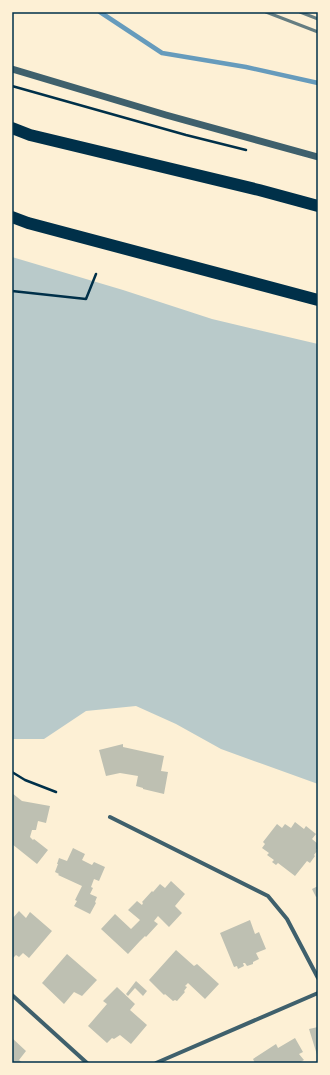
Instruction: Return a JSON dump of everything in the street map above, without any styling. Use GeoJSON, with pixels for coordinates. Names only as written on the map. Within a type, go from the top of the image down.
{"type":"FeatureCollection","features":[{"type":"Feature","properties":{"kind":"highway"},"geometry":{"type":"LineString","coordinates":[[12,128],[30,135],[259,190],[318,206]]}},
{"type":"Feature","properties":{"kind":"highway"},"geometry":{"type":"LineString","coordinates":[[12,217],[28,223],[318,300]]}},
{"type":"Feature","properties":{"kind":"street"},"geometry":{"type":"LineString","coordinates":[[12,70],[318,157]]}},
{"type":"Feature","properties":{"kind":"street"},"geometry":{"type":"LineString","coordinates":[[110,817],[268,896],[288,919],[318,978]]}},
{"type":"Feature","properties":{"kind":"street"},"geometry":{"type":"LineString","coordinates":[[156,1063],[318,993]]}},
{"type":"Feature","properties":{"kind":"street"},"geometry":{"type":"LineString","coordinates":[[12,995],[87,1063]]}},
{"type":"Feature","properties":{"kind":"path"},"geometry":{"type":"LineString","coordinates":[[12,86],[252,152]]}},
{"type":"Feature","properties":{"kind":"path"},"geometry":{"type":"LineString","coordinates":[[12,291],[86,299],[96,274]]}},
{"type":"Feature","properties":{"kind":"path"},"geometry":{"type":"LineString","coordinates":[[12,772],[25,780],[56,792]]}},
{"type":"Feature","properties":{"kind":"shaded area"},"geometry":{"type":"Polygon","coordinates":[[[12,257],[123,290],[212,319],[318,344],[318,784],[221,749],[176,724],[136,706],[86,711],[44,739],[12,739],[12,257]]]}},
{"type":"Feature","properties":{"kind":"building"},"geometry":{"type":"Polygon","coordinates":[[[123,744],[123,747],[164,756],[161,771],[168,772],[164,794],[136,786],[138,776],[120,773],[106,776],[99,750],[123,744]]]}},
{"type":"Feature","properties":{"kind":"building"},"geometry":{"type":"Polygon","coordinates":[[[12,793],[22,801],[50,806],[46,823],[38,821],[36,830],[32,830],[30,837],[48,850],[37,864],[12,844],[12,793]]]}},
{"type":"Feature","properties":{"kind":"building"},"geometry":{"type":"Polygon","coordinates":[[[295,822],[304,829],[306,826],[316,834],[312,839],[318,844],[318,847],[314,855],[315,856],[310,863],[307,861],[295,876],[278,863],[276,865],[272,862],[274,860],[267,855],[269,853],[262,848],[265,844],[263,842],[277,824],[282,828],[285,824],[291,828],[295,822]]]}},
{"type":"Feature","properties":{"kind":"building"},"geometry":{"type":"Polygon","coordinates":[[[73,848],[85,854],[82,860],[92,865],[94,862],[105,867],[99,881],[94,879],[91,887],[93,888],[90,894],[97,897],[96,903],[90,914],[74,906],[77,901],[75,900],[82,886],[58,875],[59,874],[55,872],[59,858],[67,861],[73,848]]]}},
{"type":"Feature","properties":{"kind":"building"},"geometry":{"type":"Polygon","coordinates":[[[171,881],[185,894],[175,906],[182,913],[169,927],[158,916],[154,921],[158,924],[128,954],[101,929],[115,914],[131,929],[140,920],[128,910],[137,901],[142,905],[142,902],[160,884],[165,888],[171,881]]]}},
{"type":"Feature","properties":{"kind":"building"},"geometry":{"type":"Polygon","coordinates":[[[318,886],[318,896],[316,897],[312,889],[318,886]]]}},
{"type":"Feature","properties":{"kind":"building"},"geometry":{"type":"Polygon","coordinates":[[[19,911],[26,918],[30,912],[52,931],[29,958],[23,953],[19,957],[16,955],[13,958],[12,957],[12,919],[19,911]]]}},
{"type":"Feature","properties":{"kind":"building"},"geometry":{"type":"Polygon","coordinates":[[[250,920],[255,934],[259,932],[266,949],[256,953],[259,959],[253,962],[253,964],[247,966],[243,963],[244,966],[238,969],[237,966],[234,967],[220,933],[250,920]]]}},
{"type":"Feature","properties":{"kind":"building"},"geometry":{"type":"Polygon","coordinates":[[[176,950],[194,966],[197,964],[219,984],[205,999],[188,983],[185,986],[187,987],[184,991],[185,992],[177,1001],[173,1001],[165,994],[164,995],[149,980],[176,950]]]}},
{"type":"Feature","properties":{"kind":"building"},"geometry":{"type":"Polygon","coordinates":[[[67,954],[97,980],[82,996],[74,992],[64,1004],[42,983],[67,954]]]}},
{"type":"Feature","properties":{"kind":"building"},"geometry":{"type":"Polygon","coordinates":[[[136,981],[147,991],[143,996],[135,988],[128,996],[126,994],[136,981]]]}},
{"type":"Feature","properties":{"kind":"building"},"geometry":{"type":"Polygon","coordinates":[[[117,987],[135,1004],[130,1010],[147,1025],[131,1044],[120,1035],[114,1039],[112,1038],[107,1043],[88,1026],[107,1004],[103,1001],[117,987]]]}},
{"type":"Feature","properties":{"kind":"building"},"geometry":{"type":"Polygon","coordinates":[[[318,1027],[318,1058],[309,1029],[318,1027]]]}},
{"type":"Feature","properties":{"kind":"building"},"geometry":{"type":"Polygon","coordinates":[[[12,1038],[26,1051],[19,1060],[23,1063],[12,1063],[12,1038]]]}},
{"type":"Feature","properties":{"kind":"building"},"geometry":{"type":"Polygon","coordinates":[[[295,1038],[303,1052],[299,1054],[304,1060],[299,1063],[255,1063],[253,1059],[276,1044],[278,1048],[295,1038]]]}},
{"type":"Feature","properties":{"kind":"waterway"},"geometry":{"type":"LineString","coordinates":[[100,12],[162,53],[246,67],[318,83]]}},
{"type":"Feature","properties":{"kind":"railway"},"geometry":{"type":"LineString","coordinates":[[266,12],[318,32]]}},
{"type":"Feature","properties":{"kind":"railway"},"geometry":{"type":"LineString","coordinates":[[300,12],[318,19]]}}]}
